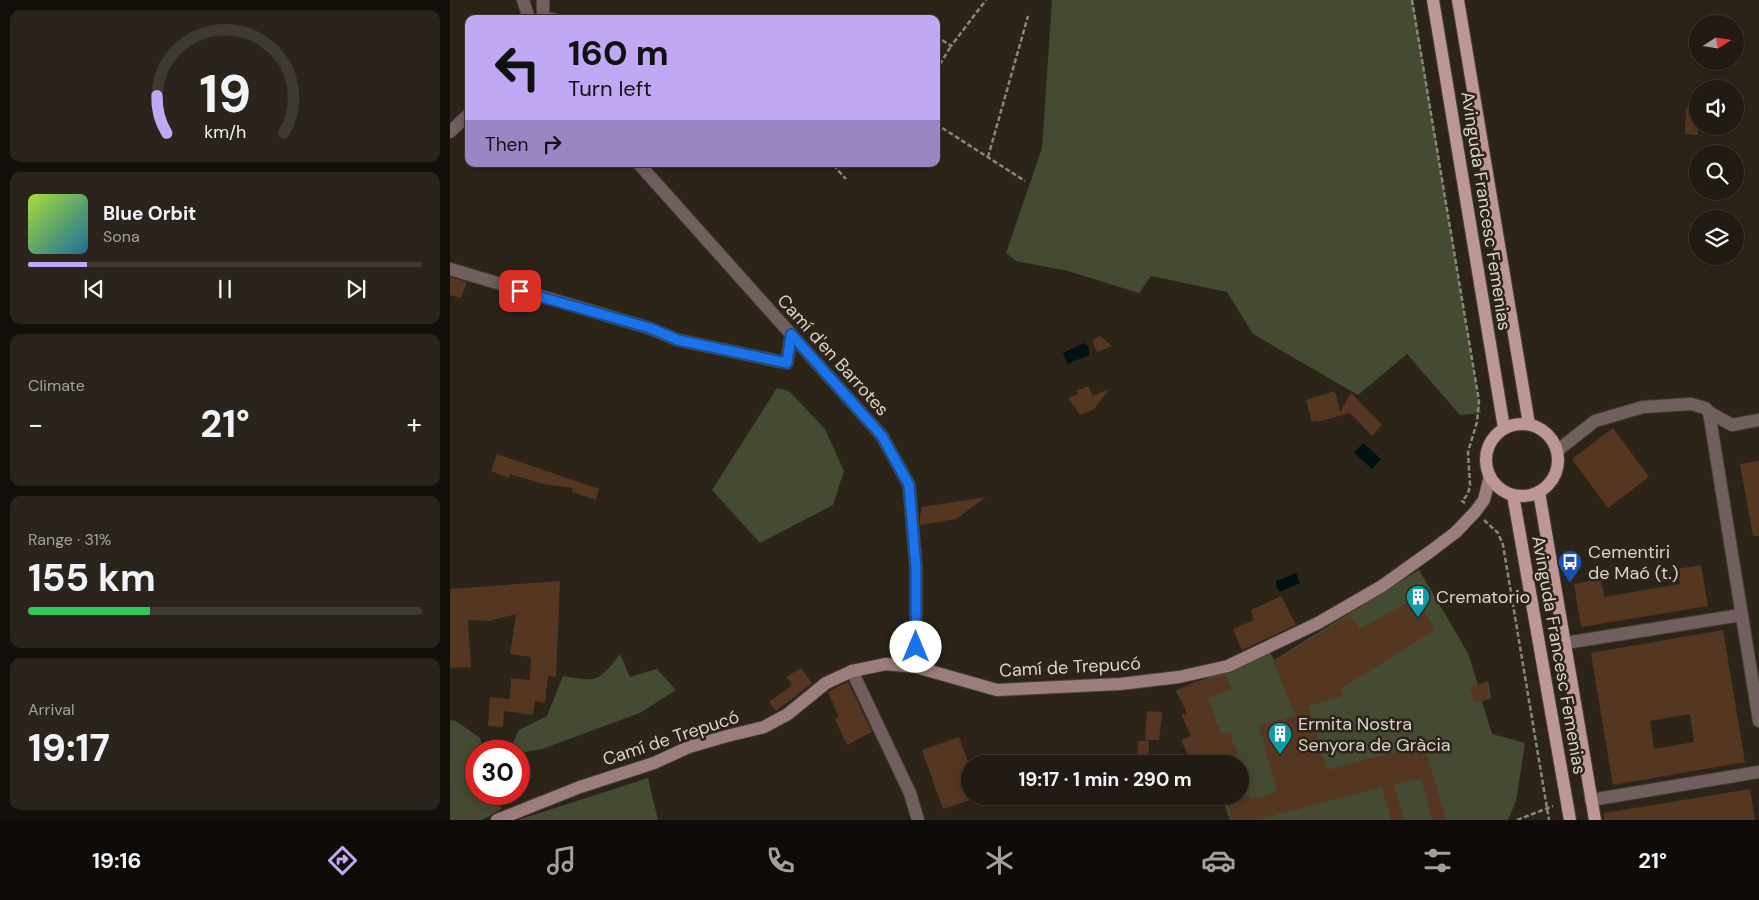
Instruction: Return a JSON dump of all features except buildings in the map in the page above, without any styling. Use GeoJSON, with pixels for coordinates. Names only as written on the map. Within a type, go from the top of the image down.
{"type":"FeatureCollection","features":[{"type":"Feature","properties":{"kind":"main road","name":"Avinguda Francesc Femenias"},"geometry":{"type":"LineString","coordinates":[[1433,0],[1504,428]]}},
{"type":"Feature","properties":{"kind":"main road","name":"Avinguda Francesc Femenias"},"geometry":{"type":"LineString","coordinates":[[1458,0],[1529,424]]}},
{"type":"Feature","properties":{"kind":"main road"},"geometry":{"type":"LineString","coordinates":[[1516,424],[1529,424],[1542,429],[1552,438],[1558,450],[1557,470],[1547,487],[1530,495],[1514,495],[1496,485],[1490,476],[1486,466],[1488,449],[1496,435],[1504,428],[1516,424]]}},
{"type":"Feature","properties":{"kind":"main road","name":"Avinguda Francesc Femenias"},"geometry":{"type":"LineString","coordinates":[[1538,492],[1595,820]]}},
{"type":"Feature","properties":{"kind":"main road","name":"Avinguda Francesc Femenias"},"geometry":{"type":"LineString","coordinates":[[1514,495],[1570,820]]}},
{"type":"Feature","properties":{"kind":"street"},"geometry":{"type":"LineString","coordinates":[[523,0],[528,15]]}},
{"type":"Feature","properties":{"kind":"street"},"geometry":{"type":"LineString","coordinates":[[543,0],[546,15]]}},
{"type":"Feature","properties":{"kind":"street"},"geometry":{"type":"LineString","coordinates":[[450,132],[465,118]]}},
{"type":"Feature","properties":{"kind":"street","name":"Camí d'en Barrotes"},"geometry":{"type":"LineString","coordinates":[[642,167],[882,436],[909,485],[916,568],[916,667]]}},
{"type":"Feature","properties":{"kind":"street"},"geometry":{"type":"LineString","coordinates":[[450,270],[650,328],[678,340],[787,363],[791,334]]}},
{"type":"Feature","properties":{"kind":"street"},"geometry":{"type":"LineString","coordinates":[[1558,450],[1595,421],[1643,407],[1691,404],[1705,408],[1732,425],[1759,420]]}},
{"type":"Feature","properties":{"kind":"street"},"geometry":{"type":"LineString","coordinates":[[1709,412],[1740,614],[1759,721]]}},
{"type":"Feature","properties":{"kind":"street","name":"Camí de Trepucó"},"geometry":{"type":"LineString","coordinates":[[497,820],[654,762],[689,747],[764,727],[788,714],[826,683],[852,671],[886,664],[916,667],[997,690],[1128,683],[1179,677],[1228,666],[1318,623],[1382,586],[1456,532],[1484,500],[1490,476]]}},
{"type":"Feature","properties":{"kind":"street"},"geometry":{"type":"LineString","coordinates":[[1565,643],[1740,614]]}},
{"type":"Feature","properties":{"kind":"street"},"geometry":{"type":"LineString","coordinates":[[852,671],[910,793],[918,820]]}},
{"type":"Feature","properties":{"kind":"street"},"geometry":{"type":"LineString","coordinates":[[1591,800],[1759,772]]}},
{"type":"Feature","properties":{"kind":"path"},"geometry":{"type":"LineString","coordinates":[[940,64],[986,0]]}},
{"type":"Feature","properties":{"kind":"path"},"geometry":{"type":"LineString","coordinates":[[1412,0],[1479,401],[1477,422],[1468,452],[1470,485],[1468,494],[1462,501],[1498,534],[1503,545],[1549,820]]}},
{"type":"Feature","properties":{"kind":"path"},"geometry":{"type":"LineString","coordinates":[[988,157],[1028,16]]}},
{"type":"Feature","properties":{"kind":"path"},"geometry":{"type":"LineString","coordinates":[[940,39],[951,46]]}},
{"type":"Feature","properties":{"kind":"path"},"geometry":{"type":"LineString","coordinates":[[940,127],[1025,181]]}},
{"type":"Feature","properties":{"kind":"path"},"geometry":{"type":"LineString","coordinates":[[836,167],[846,179]]}},
{"type":"Feature","properties":{"kind":"path"},"geometry":{"type":"LineString","coordinates":[[1518,820],[1567,803]]}},
{"type":"Feature","properties":{"kind":"green space"},"geometry":{"type":"Polygon","coordinates":[[[1052,0],[1413,0],[1481,413],[1460,415],[1407,354],[1358,395],[1253,334],[1227,292],[1151,276],[1139,293],[1068,271],[1016,261],[1006,253],[1042,148],[1052,0]]]}},
{"type":"Feature","properties":{"kind":"green space"},"geometry":{"type":"Polygon","coordinates":[[[777,388],[789,391],[825,429],[844,471],[833,505],[760,543],[712,490],[777,388]]]}},
{"type":"Feature","properties":{"kind":"green space"},"geometry":{"type":"Polygon","coordinates":[[[1419,570],[1468,653],[1478,685],[1488,681],[1491,698],[1482,701],[1492,734],[1525,743],[1516,801],[1508,820],[1230,820],[1224,805],[1249,805],[1249,755],[1206,755],[1198,733],[1176,691],[1270,652],[1274,660],[1419,570]]]}},
{"type":"Feature","properties":{"kind":"green space"},"geometry":{"type":"Polygon","coordinates":[[[620,654],[630,677],[657,669],[676,690],[640,713],[542,749],[530,751],[530,740],[514,740],[519,730],[547,716],[563,676],[590,679],[596,678],[607,670],[620,654]]]}},
{"type":"Feature","properties":{"kind":"green space"},"geometry":{"type":"Polygon","coordinates":[[[450,720],[456,721],[480,740],[465,740],[465,805],[500,805],[501,809],[482,820],[450,820],[450,720]]]}},
{"type":"Feature","properties":{"kind":"green space"},"geometry":{"type":"Polygon","coordinates":[[[648,778],[658,820],[518,820],[648,778]]]}},
{"type":"Feature","properties":{"kind":"shaded area"},"geometry":{"type":"Polygon","coordinates":[[[1084,343],[1089,348],[1089,355],[1067,364],[1063,353],[1084,343]]]}},
{"type":"Feature","properties":{"kind":"shaded area"},"geometry":{"type":"Polygon","coordinates":[[[1363,443],[1381,459],[1372,469],[1354,453],[1363,443]]]}},
{"type":"Feature","properties":{"kind":"shaded area"},"geometry":{"type":"Polygon","coordinates":[[[1296,573],[1300,583],[1280,592],[1276,587],[1276,581],[1296,573]]]}},
{"type":"Feature","properties":{"kind":"place","name":"Cementiri de Maó (t.)"},"geometry":{"type":"Point","coordinates":[1570,583]}},
{"type":"Feature","properties":{"kind":"place","name":"Crematorio"},"geometry":{"type":"Point","coordinates":[1418,618]}},
{"type":"Feature","properties":{"kind":"place","name":"Ermita Nostra Senyora de Gràcia"},"geometry":{"type":"Point","coordinates":[1280,755]}},
{"type":"Feature","properties":{"kind":"route"},"geometry":{"type":"LineString","coordinates":[[520,291],[650,328],[678,340],[787,363],[791,334],[882,436],[909,485],[916,568],[916,647]]}}]}
